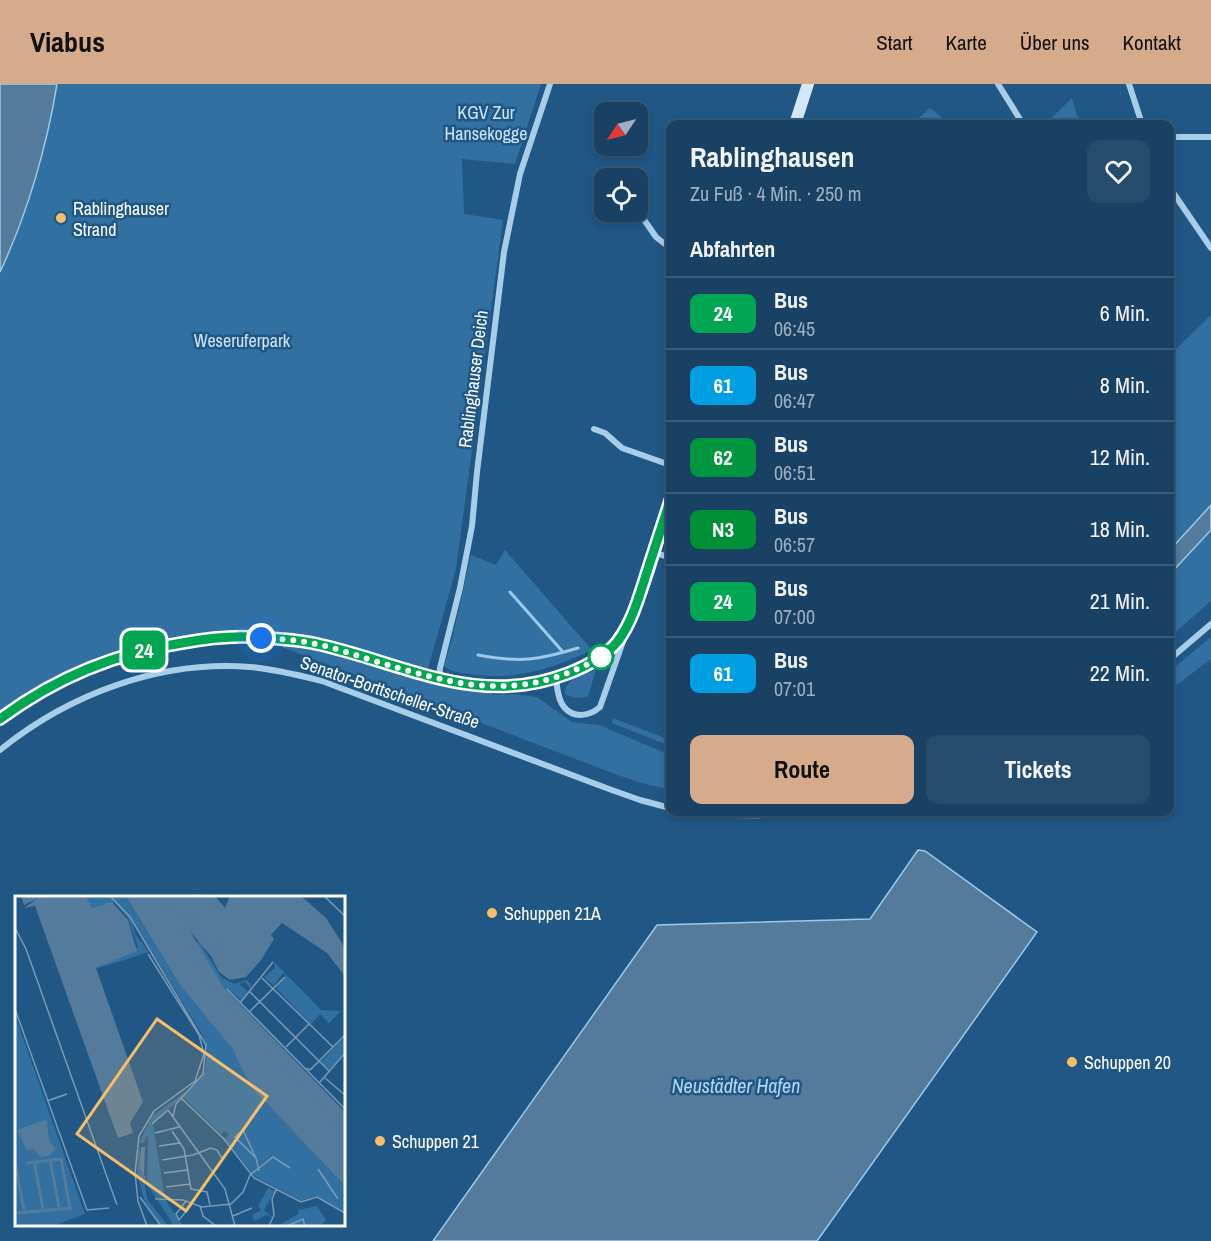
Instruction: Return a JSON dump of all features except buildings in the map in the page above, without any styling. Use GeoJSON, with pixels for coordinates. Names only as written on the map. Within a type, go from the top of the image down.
{"type":"FeatureCollection","features":[{"type":"Feature","properties":{"kind":"street","name":"Rablinghauser Deich"},"geometry":{"type":"LineString","coordinates":[[439,680],[472,526],[504,252],[520,174],[550,84]]}},
{"type":"Feature","properties":{"kind":"street"},"geometry":{"type":"LineString","coordinates":[[796,120],[808,84]]}},
{"type":"Feature","properties":{"kind":"street"},"geometry":{"type":"LineString","coordinates":[[998,84],[1020,120]]}},
{"type":"Feature","properties":{"kind":"street"},"geometry":{"type":"LineString","coordinates":[[1129,84],[1141,120]]}},
{"type":"Feature","properties":{"kind":"street"},"geometry":{"type":"LineString","coordinates":[[1174,137],[1211,137]]}},
{"type":"Feature","properties":{"kind":"street"},"geometry":{"type":"LineString","coordinates":[[1174,194],[1211,248]]}},
{"type":"Feature","properties":{"kind":"street"},"geometry":{"type":"LineString","coordinates":[[644,222],[653,239],[666,246]]}},
{"type":"Feature","properties":{"kind":"street"},"geometry":{"type":"LineString","coordinates":[[594,429],[605,433],[622,448],[666,464]]}},
{"type":"Feature","properties":{"kind":"street"},"geometry":{"type":"LineString","coordinates":[[0,719],[30,697],[83,669],[112,658],[164,645],[220,638],[248,637],[317,644],[439,680],[464,685],[507,686],[556,678],[591,663],[617,641],[638,601],[666,514]]}},
{"type":"Feature","properties":{"kind":"street"},"geometry":{"type":"LineString","coordinates":[[654,552],[666,556]]}},
{"type":"Feature","properties":{"kind":"street"},"geometry":{"type":"LineString","coordinates":[[1174,656],[1211,624]]}},
{"type":"Feature","properties":{"kind":"street"},"geometry":{"type":"LineString","coordinates":[[556,678],[563,706],[572,713],[585,716],[594,711],[600,706],[626,637],[627,625]]}},
{"type":"Feature","properties":{"kind":"street","name":"Senator-Borttscheller-Straße"},"geometry":{"type":"LineString","coordinates":[[0,750],[48,716],[83,698],[123,683],[170,671],[211,667],[249,667],[322,681],[609,789],[666,807]]}},
{"type":"Feature","properties":{"kind":"green space","name":"Weseruferpark"},"geometry":{"type":"Polygon","coordinates":[[[57,84],[541,84],[515,164],[462,159],[464,214],[503,220],[456,569],[428,669],[359,649],[284,634],[251,632],[182,636],[115,651],[84,663],[47,681],[0,712],[0,272],[14,242],[53,108],[57,84]]]}},
{"type":"Feature","properties":{"kind":"green space"},"geometry":{"type":"Polygon","coordinates":[[[1072,98],[1079,120],[1049,120],[1072,98]]]}},
{"type":"Feature","properties":{"kind":"green space"},"geometry":{"type":"Polygon","coordinates":[[[930,108],[945,120],[916,120],[930,108]]]}},
{"type":"Feature","properties":{"kind":"green space"},"geometry":{"type":"Polygon","coordinates":[[[1211,315],[1211,505],[1174,546],[1174,351],[1211,315]]]}},
{"type":"Feature","properties":{"kind":"green space"},"geometry":{"type":"Polygon","coordinates":[[[1211,530],[1211,601],[1174,633],[1174,570],[1211,530]]]}},
{"type":"Feature","properties":{"kind":"green space"},"geometry":{"type":"Polygon","coordinates":[[[505,550],[592,650],[548,668],[502,676],[467,674],[444,666],[471,555],[496,565],[505,550]]]}},
{"type":"Feature","properties":{"kind":"green space"},"geometry":{"type":"Polygon","coordinates":[[[1211,637],[1211,659],[1174,687],[1174,668],[1211,637]]]}},
{"type":"Feature","properties":{"kind":"green space"},"geometry":{"type":"Polygon","coordinates":[[[279,646],[334,654],[439,685],[484,690],[494,695],[514,694],[537,697],[572,722],[599,725],[666,753],[666,789],[615,774],[279,646]]]}},
{"type":"Feature","properties":{"kind":"green space"},"geometry":{"type":"Polygon","coordinates":[[[596,669],[588,697],[575,698],[565,694],[572,680],[596,669]]]}},
{"type":"Feature","properties":{"kind":"green space"},"geometry":{"type":"Polygon","coordinates":[[[613,718],[666,738],[666,744],[612,723],[613,718]]]}},
{"type":"Feature","properties":{"kind":"water"},"geometry":{"type":"Polygon","coordinates":[[[0,84],[57,84],[48,132],[35,180],[0,272],[0,84]]]}},
{"type":"Feature","properties":{"kind":"water"},"geometry":{"type":"Polygon","coordinates":[[[1211,505],[1211,530],[1174,570],[1174,546],[1211,505]]]}},
{"type":"Feature","properties":{"kind":"water","name":"Neustädter Hafen"},"geometry":{"type":"Polygon","coordinates":[[[918,850],[925,851],[1037,932],[817,1241],[433,1241],[657,925],[870,919],[918,850]]]}},
{"type":"Feature","properties":{"kind":"waterway"},"geometry":{"type":"LineString","coordinates":[[510,592],[563,652]]}},
{"type":"Feature","properties":{"kind":"waterway"},"geometry":{"type":"LineString","coordinates":[[478,655],[529,659],[578,648]]}},
{"type":"Feature","properties":{"kind":"bus line","name":"24"},"geometry":{"type":"LineString","coordinates":[[0,719],[30,697],[83,669],[122,655],[164,645],[220,638],[248,637],[317,644],[439,680],[464,685],[507,686],[556,678],[601,657],[617,641],[638,601],[666,514]]}},
{"type":"Feature","properties":{"kind":"place","name":"Rablinghauser Strand"},"geometry":{"type":"Point","coordinates":[61,218]}},
{"type":"Feature","properties":{"kind":"place","name":"Schuppen 21A"},"geometry":{"type":"Point","coordinates":[492,913]}},
{"type":"Feature","properties":{"kind":"place","name":"Schuppen 20"},"geometry":{"type":"Point","coordinates":[1072,1062]}},
{"type":"Feature","properties":{"kind":"place","name":"Schuppen 21"},"geometry":{"type":"Point","coordinates":[380,1141]}},
{"type":"Feature","properties":{"kind":"route"},"geometry":{"type":"LineString","coordinates":[[261,638],[317,644],[439,680],[464,685],[528,684],[556,678],[601,657]]}},
{"type":"Feature","properties":{"kind":"park label","name":"KGV Zur Hansekogge"},"geometry":{"type":"Point","coordinates":[486,122]}}]}
